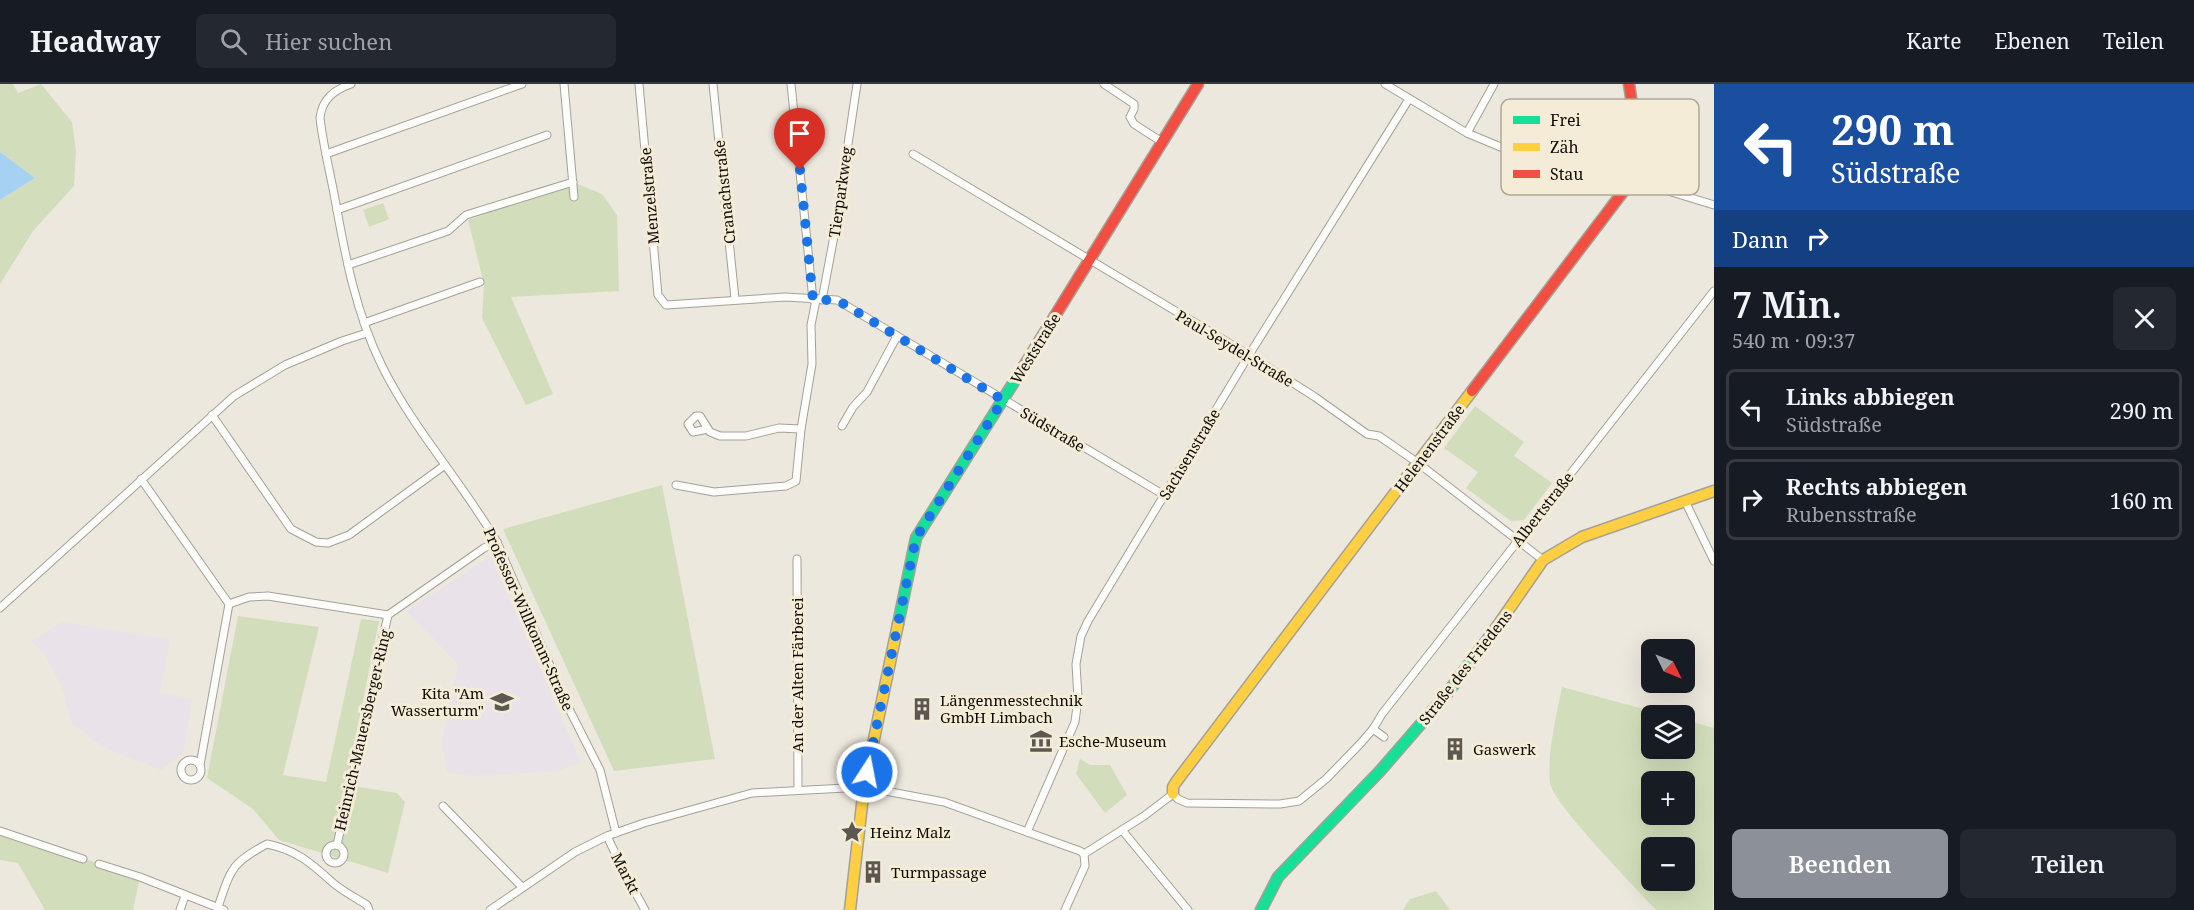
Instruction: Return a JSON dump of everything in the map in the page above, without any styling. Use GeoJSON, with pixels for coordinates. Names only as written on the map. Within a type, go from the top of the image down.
{"type":"FeatureCollection","features":[{"type":"Feature","properties":{"kind":"main road","name":"Weststraße"},"geometry":{"type":"LineString","coordinates":[[850,910],[864,787],[916,538],[1091,260],[1198,84]]}},
{"type":"Feature","properties":{"kind":"main road"},"geometry":{"type":"LineString","coordinates":[[1629,84],[1631,99]]}},
{"type":"Feature","properties":{"kind":"main road","name":"Helenenstraße"},"geometry":{"type":"LineString","coordinates":[[1173,794],[1176,782],[1621,195]]}},
{"type":"Feature","properties":{"kind":"main road","name":"Straße des Friedens"},"geometry":{"type":"LineString","coordinates":[[1261,910],[1278,877],[1380,771],[1446,695],[1480,651],[1543,560],[1582,537],[1714,491]]}},
{"type":"Feature","properties":{"kind":"street","name":"Professor-Willkomm-Straße"},"geometry":{"type":"LineString","coordinates":[[351,84],[330,95],[321,109],[321,126],[348,265],[367,333],[402,403],[483,518],[497,542],[566,703],[600,770],[616,833]]}},
{"type":"Feature","properties":{"kind":"street"},"geometry":{"type":"LineString","coordinates":[[326,154],[522,84]]}},
{"type":"Feature","properties":{"kind":"street"},"geometry":{"type":"LineString","coordinates":[[564,84],[574,197]]}},
{"type":"Feature","properties":{"kind":"street","name":"Menzelstraße"},"geometry":{"type":"LineString","coordinates":[[639,84],[658,295],[666,304]]}},
{"type":"Feature","properties":{"kind":"street","name":"Cranachstraße"},"geometry":{"type":"LineString","coordinates":[[713,84],[735,299]]}},
{"type":"Feature","properties":{"kind":"street"},"geometry":{"type":"LineString","coordinates":[[676,485],[714,492],[786,486],[796,481],[801,429],[812,364],[811,325],[817,300],[791,84]]}},
{"type":"Feature","properties":{"kind":"street","name":"Tierparkweg"},"geometry":{"type":"LineString","coordinates":[[817,300],[835,231],[856,84]]}},
{"type":"Feature","properties":{"kind":"street"},"geometry":{"type":"LineString","coordinates":[[1104,84],[1134,104],[1130,117],[1134,124],[1162,142]]}},
{"type":"Feature","properties":{"kind":"street"},"geometry":{"type":"LineString","coordinates":[[1385,84],[1467,133],[1501,147]]}},
{"type":"Feature","properties":{"kind":"street"},"geometry":{"type":"LineString","coordinates":[[1467,133],[1494,84]]}},
{"type":"Feature","properties":{"kind":"street","name":"Sachsenstraße"},"geometry":{"type":"LineString","coordinates":[[1027,832],[1074,722],[1078,698],[1076,664],[1081,636],[1093,611],[1409,99]]}},
{"type":"Feature","properties":{"kind":"street"},"geometry":{"type":"LineString","coordinates":[[337,210],[547,135]]}},
{"type":"Feature","properties":{"kind":"street","name":"Paul-Seydel-Straße"},"geometry":{"type":"LineString","coordinates":[[913,154],[1250,355],[1315,397],[1366,434],[1379,436],[1418,463],[1543,560]]}},
{"type":"Feature","properties":{"kind":"street"},"geometry":{"type":"LineString","coordinates":[[348,265],[448,231],[466,215],[573,182]]}},
{"type":"Feature","properties":{"kind":"street"},"geometry":{"type":"LineString","coordinates":[[1681,195],[1714,205]]}},
{"type":"Feature","properties":{"kind":"street"},"geometry":{"type":"LineString","coordinates":[[364,323],[480,282]]}},
{"type":"Feature","properties":{"kind":"street","name":"Albertstraße"},"geometry":{"type":"LineString","coordinates":[[1173,794],[1187,803],[1280,804],[1299,801],[1322,783],[1373,729],[1382,714],[1518,539],[1714,291]]}},
{"type":"Feature","properties":{"kind":"street","name":"Südstraße"},"geometry":{"type":"LineString","coordinates":[[666,304],[785,297],[837,300],[1164,495]]}},
{"type":"Feature","properties":{"kind":"street"},"geometry":{"type":"LineString","coordinates":[[0,608],[234,396],[285,365],[367,333]]}},
{"type":"Feature","properties":{"kind":"street"},"geometry":{"type":"LineString","coordinates":[[842,426],[853,407],[867,392],[897,336]]}},
{"type":"Feature","properties":{"kind":"street"},"geometry":{"type":"LineString","coordinates":[[212,415],[291,529],[316,542],[328,543],[349,534],[445,465]]}},
{"type":"Feature","properties":{"kind":"street"},"geometry":{"type":"LineString","coordinates":[[708,429],[720,436],[732,437],[778,428],[801,429]]}},
{"type":"Feature","properties":{"kind":"street"},"geometry":{"type":"LineString","coordinates":[[141,479],[229,604],[200,765]]}},
{"type":"Feature","properties":{"kind":"street"},"geometry":{"type":"LineString","coordinates":[[1685,501],[1714,561]]}},
{"type":"Feature","properties":{"kind":"street","name":"Heinrich-Mauersberger-Ring"},"geometry":{"type":"LineString","coordinates":[[337,845],[388,615],[484,548],[497,542]]}},
{"type":"Feature","properties":{"kind":"street","name":"An der Alten Färberei"},"geometry":{"type":"LineString","coordinates":[[797,559],[798,790]]}},
{"type":"Feature","properties":{"kind":"street","name":"Heinrich-Mauersberger-Ring"},"geometry":{"type":"LineString","coordinates":[[229,604],[249,597],[268,596],[388,615]]}},
{"type":"Feature","properties":{"kind":"street"},"geometry":{"type":"LineString","coordinates":[[1373,729],[1384,737]]}},
{"type":"Feature","properties":{"kind":"street"},"geometry":{"type":"LineString","coordinates":[[490,910],[575,852],[607,836],[752,793],[864,787],[944,802],[1084,854]]}},
{"type":"Feature","properties":{"kind":"street"},"geometry":{"type":"LineString","coordinates":[[1084,854],[1173,794]]}},
{"type":"Feature","properties":{"kind":"street"},"geometry":{"type":"LineString","coordinates":[[442,806],[522,886]]}},
{"type":"Feature","properties":{"kind":"street"},"geometry":{"type":"LineString","coordinates":[[1122,830],[1188,910]]}},
{"type":"Feature","properties":{"kind":"street"},"geometry":{"type":"LineString","coordinates":[[0,831],[83,859]]}},
{"type":"Feature","properties":{"kind":"street","name":"Markt"},"geometry":{"type":"LineString","coordinates":[[607,836],[645,910]]}},
{"type":"Feature","properties":{"kind":"street"},"geometry":{"type":"LineString","coordinates":[[99,864],[140,877],[221,909],[234,866],[245,856],[267,844],[285,848],[305,859],[333,883],[367,905],[369,910]]}},
{"type":"Feature","properties":{"kind":"street"},"geometry":{"type":"LineString","coordinates":[[1065,910],[1085,866],[1084,854]]}},
{"type":"Feature","properties":{"kind":"street"},"geometry":{"type":"LineString","coordinates":[[180,910],[185,896]]}},
{"type":"Feature","properties":{"kind":"shaded area","name":"Kita \"Am Wasserturm\""},"geometry":{"type":"Polygon","coordinates":[[[491,556],[581,762],[558,771],[472,776],[447,772],[442,741],[458,664],[406,611],[491,556]]]}},
{"type":"Feature","properties":{"kind":"shaded area"},"geometry":{"type":"Polygon","coordinates":[[[61,622],[170,639],[160,693],[192,699],[184,752],[161,770],[105,748],[72,724],[61,685],[44,654],[31,641],[61,622]]]}},
{"type":"Feature","properties":{"kind":"green space"},"geometry":{"type":"Polygon","coordinates":[[[0,84],[13,84],[18,93],[41,84],[72,122],[76,151],[74,186],[33,231],[0,284],[0,200],[35,178],[0,152],[0,84]]]}},
{"type":"Feature","properties":{"kind":"green space"},"geometry":{"type":"Polygon","coordinates":[[[573,182],[602,194],[617,215],[619,291],[511,297],[553,394],[526,405],[482,318],[484,284],[468,220],[573,182]]]}},
{"type":"Feature","properties":{"kind":"green space"},"geometry":{"type":"Polygon","coordinates":[[[383,203],[389,219],[369,227],[363,210],[383,203]]]}},
{"type":"Feature","properties":{"kind":"green space"},"geometry":{"type":"Polygon","coordinates":[[[1475,406],[1524,442],[1514,456],[1552,483],[1524,520],[1511,521],[1466,488],[1478,472],[1444,448],[1475,406]]]}},
{"type":"Feature","properties":{"kind":"green space"},"geometry":{"type":"Polygon","coordinates":[[[662,485],[715,759],[614,771],[503,529],[662,485]]]}},
{"type":"Feature","properties":{"kind":"green space"},"geometry":{"type":"Polygon","coordinates":[[[238,616],[319,627],[283,775],[326,782],[361,619],[379,621],[346,785],[397,793],[405,802],[388,873],[279,840],[253,809],[207,778],[238,616]]]}},
{"type":"Feature","properties":{"kind":"green space"},"geometry":{"type":"Polygon","coordinates":[[[1562,687],[1641,708],[1641,759],[1695,759],[1695,723],[1714,728],[1713,910],[1656,910],[1580,827],[1565,809],[1550,783],[1551,747],[1562,687]]]}},
{"type":"Feature","properties":{"kind":"green space"},"geometry":{"type":"Polygon","coordinates":[[[1080,759],[1090,765],[1110,765],[1127,795],[1105,813],[1076,774],[1080,759]]]}},
{"type":"Feature","properties":{"kind":"green space"},"geometry":{"type":"Polygon","coordinates":[[[0,831],[140,877],[133,910],[45,910],[18,863],[0,860],[0,831]]]}},
{"type":"Feature","properties":{"kind":"green space"},"geometry":{"type":"Polygon","coordinates":[[[1436,891],[1450,910],[1403,910],[1410,899],[1436,891]]]}},
{"type":"Feature","properties":{"kind":"water"},"geometry":{"type":"Polygon","coordinates":[[[0,152],[35,178],[0,200],[0,152]]]}},
{"type":"Feature","properties":{"kind":"traffic: fast"},"geometry":{"type":"LineString","coordinates":[[898,624],[916,538],[1024,366]]}},
{"type":"Feature","properties":{"kind":"traffic: fast"},"geometry":{"type":"LineString","coordinates":[[1261,910],[1278,877],[1380,771],[1446,695],[1496,628]]}},
{"type":"Feature","properties":{"kind":"traffic: slow"},"geometry":{"type":"LineString","coordinates":[[1173,794],[1176,782],[1472,391]]}},
{"type":"Feature","properties":{"kind":"traffic: slow"},"geometry":{"type":"LineString","coordinates":[[1496,628],[1543,560],[1582,537],[1714,491]]}},
{"type":"Feature","properties":{"kind":"traffic: slow"},"geometry":{"type":"LineString","coordinates":[[850,910],[864,787],[898,624]]}},
{"type":"Feature","properties":{"kind":"traffic: jam"},"geometry":{"type":"LineString","coordinates":[[1024,366],[1198,84]]}},
{"type":"Feature","properties":{"kind":"traffic: jam"},"geometry":{"type":"LineString","coordinates":[[1629,84],[1631,99]]}},
{"type":"Feature","properties":{"kind":"traffic: jam"},"geometry":{"type":"LineString","coordinates":[[1472,391],[1621,195]]}},
{"type":"Feature","properties":{"kind":"place","name":"Kita \"Am Wasserturm\""},"geometry":{"type":"Point","coordinates":[502,702]}},
{"type":"Feature","properties":{"kind":"place","name":"Längenmesstechnik GmbH Limbach"},"geometry":{"type":"Point","coordinates":[922,709]}},
{"type":"Feature","properties":{"kind":"place","name":"Esche-Museum"},"geometry":{"type":"Point","coordinates":[1041,741]}},
{"type":"Feature","properties":{"kind":"place","name":"Gaswerk"},"geometry":{"type":"Point","coordinates":[1455,749]}},
{"type":"Feature","properties":{"kind":"place","name":"Heinz Malz"},"geometry":{"type":"Point","coordinates":[852,832]}},
{"type":"Feature","properties":{"kind":"place","name":"Turmpassage"},"geometry":{"type":"Point","coordinates":[873,872]}},
{"type":"Feature","properties":{"kind":"route"},"geometry":{"type":"LineString","coordinates":[[800,170],[813,300],[837,300],[1003,400],[916,538],[867,772]]}}]}
